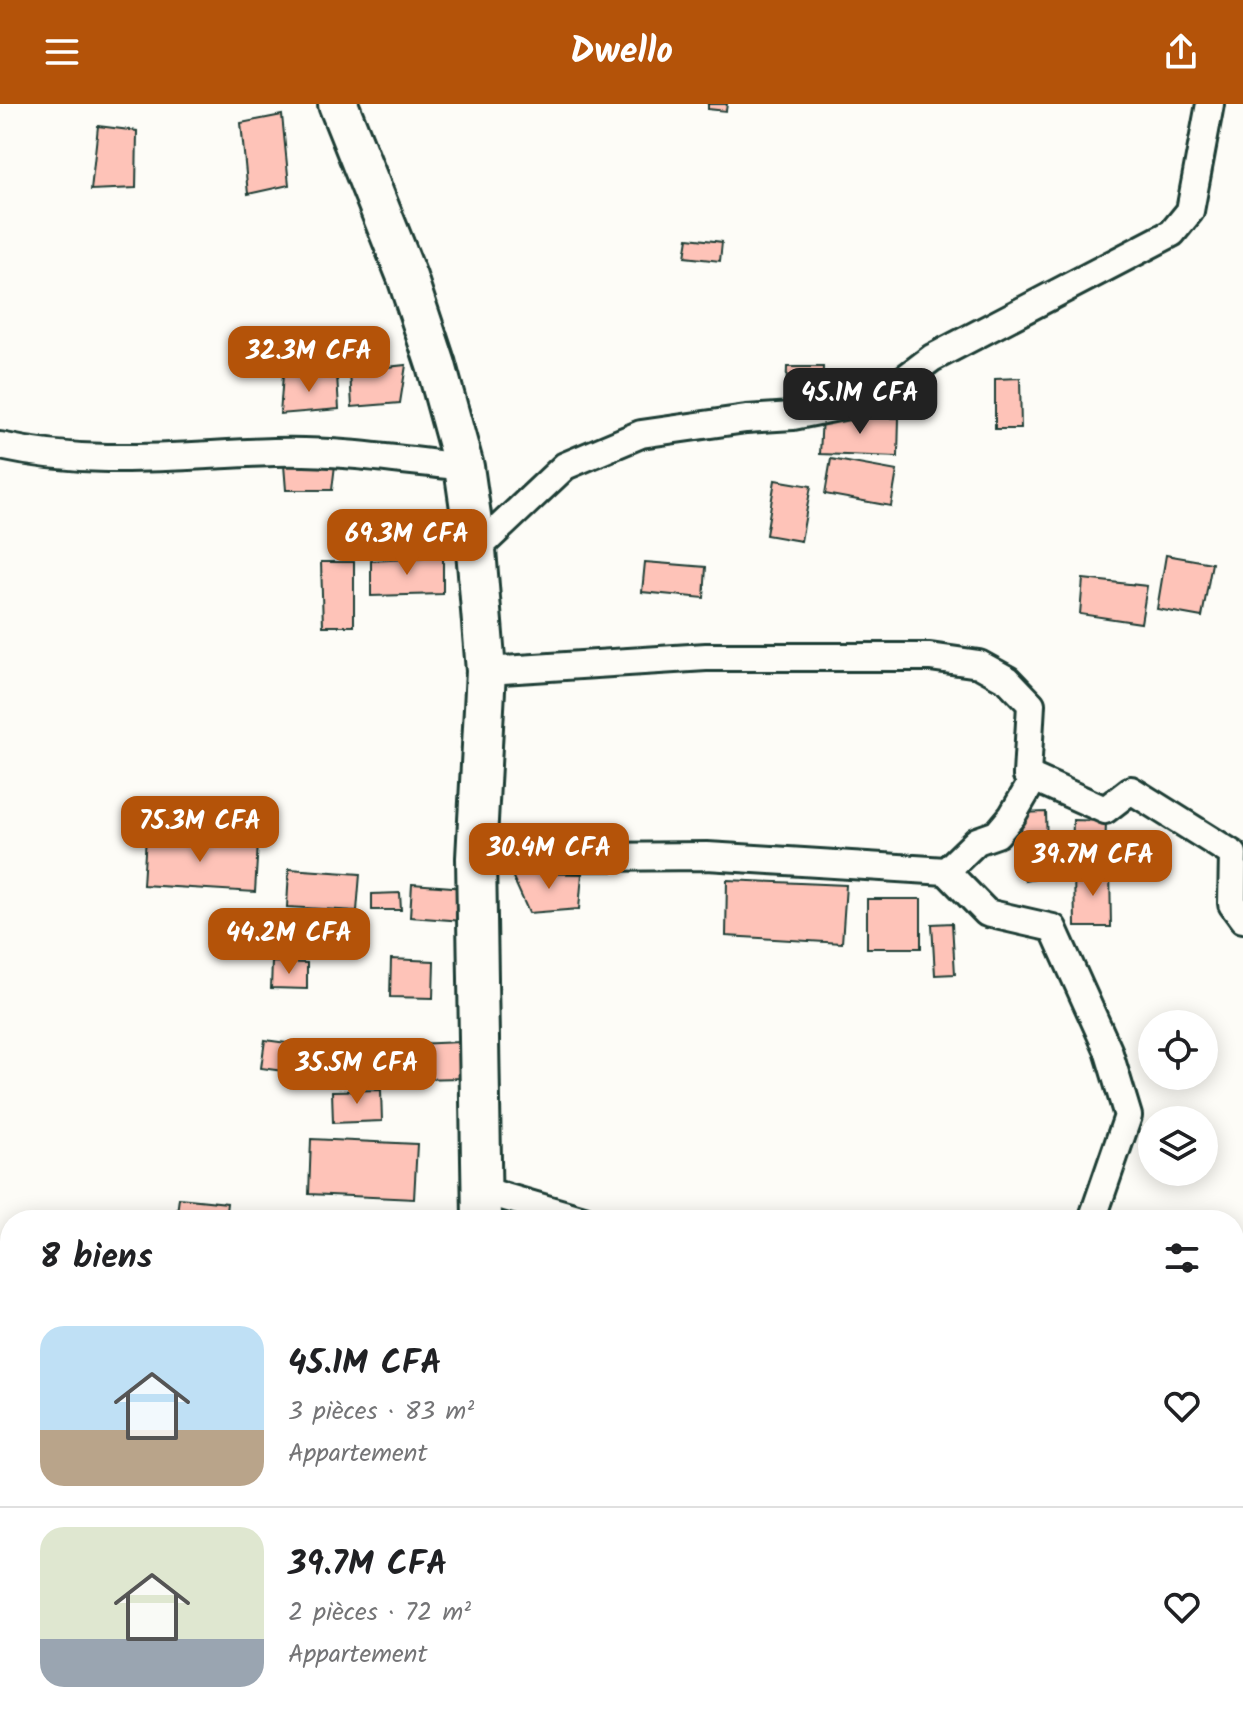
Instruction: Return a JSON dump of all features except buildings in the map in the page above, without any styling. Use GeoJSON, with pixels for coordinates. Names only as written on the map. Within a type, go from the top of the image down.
{"type":"FeatureCollection","features":[{"type":"Feature","properties":{"kind":"street"},"geometry":{"type":"LineString","coordinates":[[338,104],[412,292],[464,467],[476,550],[486,671],[476,858],[482,1205],[516,1210]]}},
{"type":"Feature","properties":{"kind":"street"},"geometry":{"type":"LineString","coordinates":[[476,550],[565,466],[641,434],[746,419],[793,416],[878,399],[932,358],[1172,233],[1190,211],[1210,104]]}},
{"type":"Feature","properties":{"kind":"street"},"geometry":{"type":"LineString","coordinates":[[0,446],[119,460],[277,452],[374,457],[464,467]]}},
{"type":"Feature","properties":{"kind":"street"},"geometry":{"type":"LineString","coordinates":[[486,671],[706,657],[930,657],[979,664],[1008,680],[1031,704],[1027,775]]}},
{"type":"Feature","properties":{"kind":"street"},"geometry":{"type":"LineString","coordinates":[[946,871],[977,841],[997,834],[1012,816],[1033,780],[1027,775]]}},
{"type":"Feature","properties":{"kind":"street"},"geometry":{"type":"LineString","coordinates":[[1027,775],[1105,810],[1131,790],[1233,854],[1232,904],[1243,919]]}},
{"type":"Feature","properties":{"kind":"street"},"geometry":{"type":"LineString","coordinates":[[476,858],[707,856],[946,871],[987,913],[1053,928],[1108,1050],[1128,1116],[1095,1210]]}}]}
